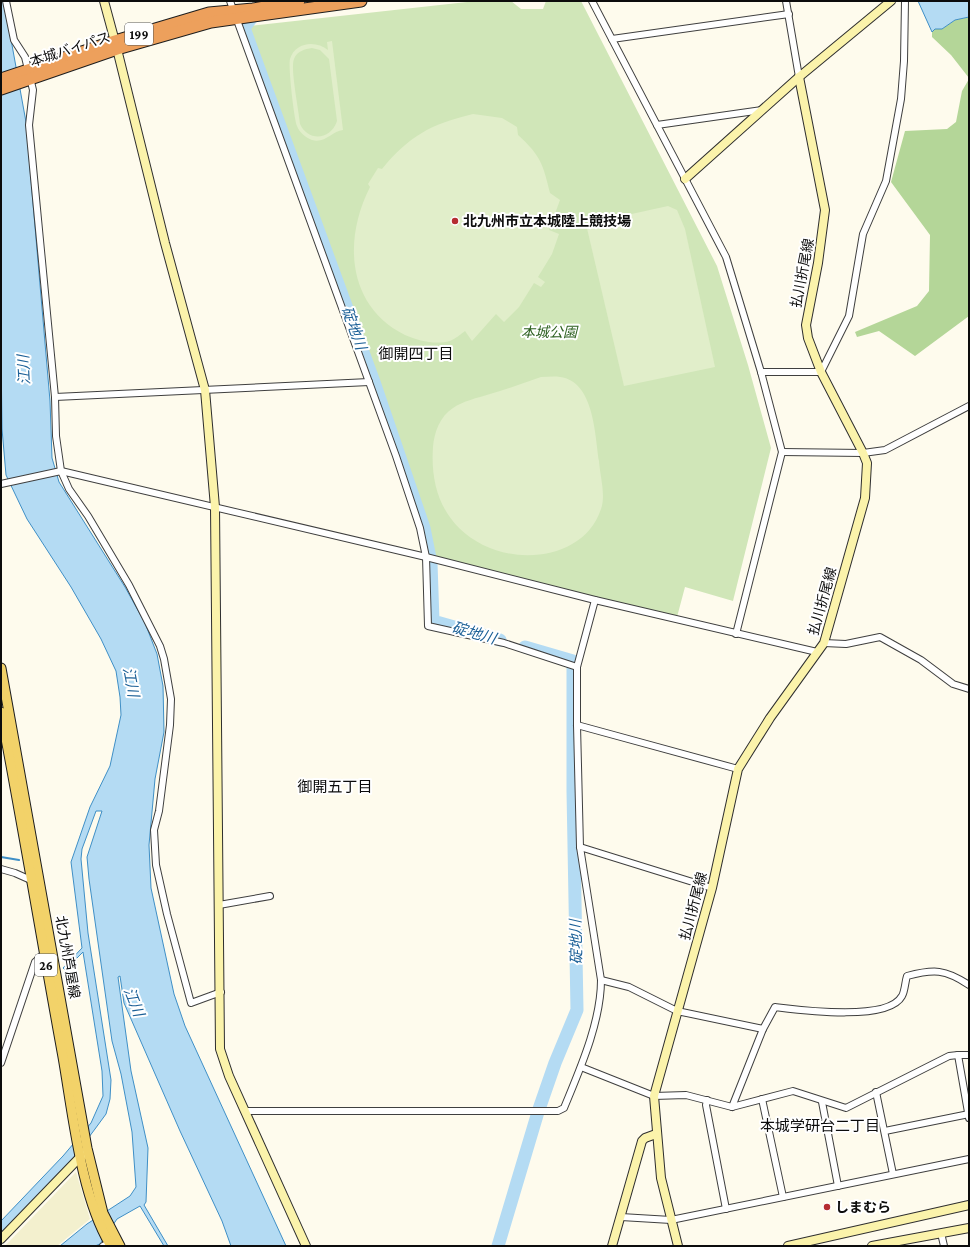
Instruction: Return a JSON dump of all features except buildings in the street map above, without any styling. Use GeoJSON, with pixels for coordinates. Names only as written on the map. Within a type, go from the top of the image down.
{"type":"FeatureCollection","features":[{"type":"Feature","properties":{"kind":"highway","name":"本城バイパス"},"geometry":{"type":"LineString","coordinates":[[1,79],[116,45],[211,22],[233,10],[269,10],[299,1]]}},
{"type":"Feature","properties":{"kind":"highway","name":"本城バイパス"},"geometry":{"type":"LineString","coordinates":[[233,10],[269,10],[361,1]]}},
{"type":"Feature","properties":{"kind":"highway","name":"本城バイパス"},"geometry":{"type":"LineString","coordinates":[[1,89],[28,72]]}},
{"type":"Feature","properties":{"kind":"main road","name":"北九州芦屋線"},"geometry":{"type":"LineString","coordinates":[[1,668],[49,951],[81,1158],[111,1243]]}},
{"type":"Feature","properties":{"kind":"main road","name":"北九州芦屋線"},"geometry":{"type":"LineString","coordinates":[[1,712],[33,881],[49,951],[100,1215]]}},
{"type":"Feature","properties":{"kind":"street"},"geometry":{"type":"LineString","coordinates":[[6,1],[14,40],[25,57],[33,97],[29,125],[55,397],[56,436],[61,471],[69,489],[88,516],[129,585],[160,646],[164,659],[171,699],[170,725],[159,811],[154,830],[156,865],[167,914],[191,1003],[221,992]]}},
{"type":"Feature","properties":{"kind":"street"},"geometry":{"type":"LineString","coordinates":[[104,1],[165,243],[205,390],[215,506],[221,992],[220,1049],[229,1076],[306,1246]]}},
{"type":"Feature","properties":{"kind":"street"},"geometry":{"type":"LineString","coordinates":[[592,1],[726,257],[761,372],[782,452],[736,634]]}},
{"type":"Feature","properties":{"kind":"street"},"geometry":{"type":"LineString","coordinates":[[786,1],[799,77]]}},
{"type":"Feature","properties":{"kind":"street"},"geometry":{"type":"LineString","coordinates":[[685,179],[799,77],[891,1]]}},
{"type":"Feature","properties":{"kind":"street"},"geometry":{"type":"LineString","coordinates":[[761,372],[821,372],[849,316],[863,234],[886,181],[901,99],[904,60],[905,1]]}},
{"type":"Feature","properties":{"kind":"street"},"geometry":{"type":"LineString","coordinates":[[233,10],[369,382],[420,528],[426,557],[428,626],[504,643],[577,666]]}},
{"type":"Feature","properties":{"kind":"street"},"geometry":{"type":"LineString","coordinates":[[612,39],[789,14]]}},
{"type":"Feature","properties":{"kind":"street","name":"払川折尾線"},"geometry":{"type":"LineString","coordinates":[[678,1246],[661,1178],[656,1134],[654,1096],[712,888],[738,769],[770,718],[824,643],[865,498],[866,464],[863,453],[821,372],[808,338],[806,325],[820,256],[825,210],[799,77]]}},
{"type":"Feature","properties":{"kind":"street"},"geometry":{"type":"LineString","coordinates":[[657,125],[762,110]]}},
{"type":"Feature","properties":{"kind":"street"},"geometry":{"type":"LineString","coordinates":[[55,397],[369,382]]}},
{"type":"Feature","properties":{"kind":"street"},"geometry":{"type":"LineString","coordinates":[[782,452],[863,453],[885,450],[969,406]]}},
{"type":"Feature","properties":{"kind":"street"},"geometry":{"type":"LineString","coordinates":[[3,484],[61,471],[215,506],[595,600],[817,652]]}},
{"type":"Feature","properties":{"kind":"street"},"geometry":{"type":"LineString","coordinates":[[246,1111],[558,1111],[564,1108],[581,1067],[600,1005],[601,980],[580,847],[577,725],[577,666],[595,600]]}},
{"type":"Feature","properties":{"kind":"street"},"geometry":{"type":"LineString","coordinates":[[824,643],[846,644],[869,638],[880,637],[921,660],[953,684],[969,689]]}},
{"type":"Feature","properties":{"kind":"street"},"geometry":{"type":"LineString","coordinates":[[577,725],[738,769]]}},
{"type":"Feature","properties":{"kind":"street"},"geometry":{"type":"LineString","coordinates":[[580,847],[712,888]]}},
{"type":"Feature","properties":{"kind":"street"},"geometry":{"type":"LineString","coordinates":[[1,869],[33,881]]}},
{"type":"Feature","properties":{"kind":"street"},"geometry":{"type":"LineString","coordinates":[[219,905],[270,896]]}},
{"type":"Feature","properties":{"kind":"street"},"geometry":{"type":"LineString","coordinates":[[1,1063],[35,962],[49,951]]}},
{"type":"Feature","properties":{"kind":"street"},"geometry":{"type":"LineString","coordinates":[[732,1107],[763,1030],[775,1007],[837,1013],[887,1008],[901,997],[907,976],[929,970],[953,974],[969,985]]}},
{"type":"Feature","properties":{"kind":"street"},"geometry":{"type":"LineString","coordinates":[[601,980],[629,987],[677,1011],[763,1030]]}},
{"type":"Feature","properties":{"kind":"street"},"geometry":{"type":"LineString","coordinates":[[885,1131],[969,1115],[958,1055]]}},
{"type":"Feature","properties":{"kind":"street"},"geometry":{"type":"LineString","coordinates":[[581,1067],[654,1096],[686,1095],[732,1107],[793,1091],[822,1102],[846,1108],[949,1056],[969,1055]]}},
{"type":"Feature","properties":{"kind":"street"},"geometry":{"type":"LineString","coordinates":[[876,1092],[893,1174]]}},
{"type":"Feature","properties":{"kind":"street"},"geometry":{"type":"LineString","coordinates":[[762,1099],[783,1197]]}},
{"type":"Feature","properties":{"kind":"street"},"geometry":{"type":"LineString","coordinates":[[707,1100],[706,1105],[726,1209]]}},
{"type":"Feature","properties":{"kind":"street"},"geometry":{"type":"LineString","coordinates":[[822,1102],[838,1186]]}},
{"type":"Feature","properties":{"kind":"street"},"geometry":{"type":"LineString","coordinates":[[612,1246],[642,1141],[645,1138],[656,1134]]}},
{"type":"Feature","properties":{"kind":"street"},"geometry":{"type":"LineString","coordinates":[[1,1239],[81,1158],[87,1148]]}},
{"type":"Feature","properties":{"kind":"street"},"geometry":{"type":"LineString","coordinates":[[621,1217],[671,1220],[969,1159]]}},
{"type":"Feature","properties":{"kind":"street"},"geometry":{"type":"LineString","coordinates":[[788,1246],[969,1205]]}},
{"type":"Feature","properties":{"kind":"street"},"geometry":{"type":"LineString","coordinates":[[872,1246],[969,1228]]}},
{"type":"Feature","properties":{"kind":"street"},"geometry":{"type":"LineString","coordinates":[[941,1234],[944,1246]]}},
{"type":"Feature","properties":{"kind":"shaded area"},"geometry":{"type":"Polygon","coordinates":[[[76,1172],[90,1219],[57,1246],[5,1246],[76,1172]]]}},
{"type":"Feature","properties":{"kind":"green space","name":"本城公園"},"geometry":{"type":"Polygon","coordinates":[[[476,1],[511,1],[521,9],[543,9],[546,1],[581,1],[717,266],[748,365],[771,448],[733,601],[685,587],[677,617],[432,556],[429,540],[375,379],[247,31],[249,26],[476,1]]]}},
{"type":"Feature","properties":{"kind":"green space"},"geometry":{"type":"Polygon","coordinates":[[[969,17],[969,78],[951,55],[932,37],[932,32],[935,29],[942,29],[955,20],[969,17]]]}},
{"type":"Feature","properties":{"kind":"green space"},"geometry":{"type":"Polygon","coordinates":[[[332,41],[343,130],[325,139],[317,141],[305,136],[297,126],[294,113],[290,59],[296,49],[306,44],[318,45],[328,50],[327,42],[332,41]],[[312,48],[302,51],[295,56],[293,64],[300,124],[308,134],[314,136],[325,135],[330,132],[337,121],[329,59],[320,50],[312,48]]]}},
{"type":"Feature","properties":{"kind":"green space"},"geometry":{"type":"Polygon","coordinates":[[[969,79],[969,316],[915,356],[879,331],[857,337],[855,332],[917,306],[929,291],[930,235],[891,182],[905,131],[947,129],[956,122],[962,91],[969,79]]]}},
{"type":"Feature","properties":{"kind":"green space","name":"北九州市立本城陸上競技場"},"geometry":{"type":"Polygon","coordinates":[[[473,114],[502,118],[517,127],[518,135],[532,149],[543,167],[550,193],[560,200],[549,230],[559,234],[552,254],[538,277],[545,282],[541,287],[534,283],[519,307],[504,322],[496,314],[472,341],[465,331],[450,341],[439,343],[421,341],[405,335],[386,322],[371,307],[361,289],[356,270],[354,249],[356,228],[361,207],[370,187],[368,184],[378,168],[382,169],[402,148],[422,133],[445,122],[473,114]]]}},
{"type":"Feature","properties":{"kind":"green space"},"geometry":{"type":"Polygon","coordinates":[[[668,206],[677,210],[685,229],[715,367],[624,386],[586,224],[668,206]]]}},
{"type":"Feature","properties":{"kind":"green space"},"geometry":{"type":"Polygon","coordinates":[[[541,377],[560,377],[571,381],[580,388],[586,398],[594,424],[603,498],[601,509],[593,525],[581,538],[567,547],[551,552],[534,555],[516,555],[483,545],[458,527],[449,516],[437,491],[434,477],[433,447],[438,425],[448,411],[461,403],[541,377]]]}},
{"type":"Feature","properties":{"kind":"water","name":"江川"},"geometry":{"type":"Polygon","coordinates":[[[1,1],[4,1],[26,122],[50,401],[52,458],[59,482],[125,587],[145,623],[157,654],[163,686],[164,732],[155,779],[149,845],[151,888],[174,994],[185,1026],[286,1246],[231,1246],[222,1221],[180,1131],[124,1003],[120,976],[118,977],[131,1071],[148,1148],[146,1202],[144,1205],[168,1246],[164,1246],[140,1206],[117,1219],[100,1244],[95,1246],[60,1246],[87,1224],[130,1196],[136,1187],[132,1132],[121,1074],[112,1041],[87,857],[102,811],[96,811],[82,849],[81,859],[88,933],[111,1080],[110,1099],[106,1114],[71,1161],[1,1233],[1,1221],[63,1156],[91,1123],[103,1096],[102,1071],[83,952],[65,970],[63,968],[82,948],[71,862],[90,807],[110,766],[121,715],[116,671],[101,639],[71,587],[27,519],[6,475],[2,429],[1,353],[1,1]]]}},
{"type":"Feature","properties":{"kind":"water"},"geometry":{"type":"Polygon","coordinates":[[[918,1],[969,1],[969,17],[955,20],[942,29],[935,29],[932,32],[918,1]]]}},
{"type":"Feature","properties":{"kind":"waterway","name":"碇地川"},"geometry":{"type":"LineString","coordinates":[[264,1],[244,28],[374,382],[424,528],[431,563],[433,621],[500,640]]}},
{"type":"Feature","properties":{"kind":"waterway","name":"碇地川"},"geometry":{"type":"LineString","coordinates":[[498,1246],[538,1112],[555,1063],[577,1010],[573,791],[573,661],[525,647]]}},
{"type":"Feature","properties":{"kind":"waterway"},"geometry":{"type":"LineString","coordinates":[[1,857],[19,860]]}},
{"type":"Feature","properties":{"kind":"place","name":"北九州市立本城陸上競技場"},"geometry":{"type":"Point","coordinates":[455,221]}},
{"type":"Feature","properties":{"kind":"place","name":"しまむら"},"geometry":{"type":"Point","coordinates":[827,1207]}},
{"type":"Feature","properties":{"kind":"district","name":"御開四丁目"},"geometry":{"type":"Point","coordinates":[416,354]}},
{"type":"Feature","properties":{"kind":"district","name":"御開五丁目"},"geometry":{"type":"Point","coordinates":[335,787]}},
{"type":"Feature","properties":{"kind":"district","name":"本城学研台二丁目"},"geometry":{"type":"Point","coordinates":[820,1126]}}]}
